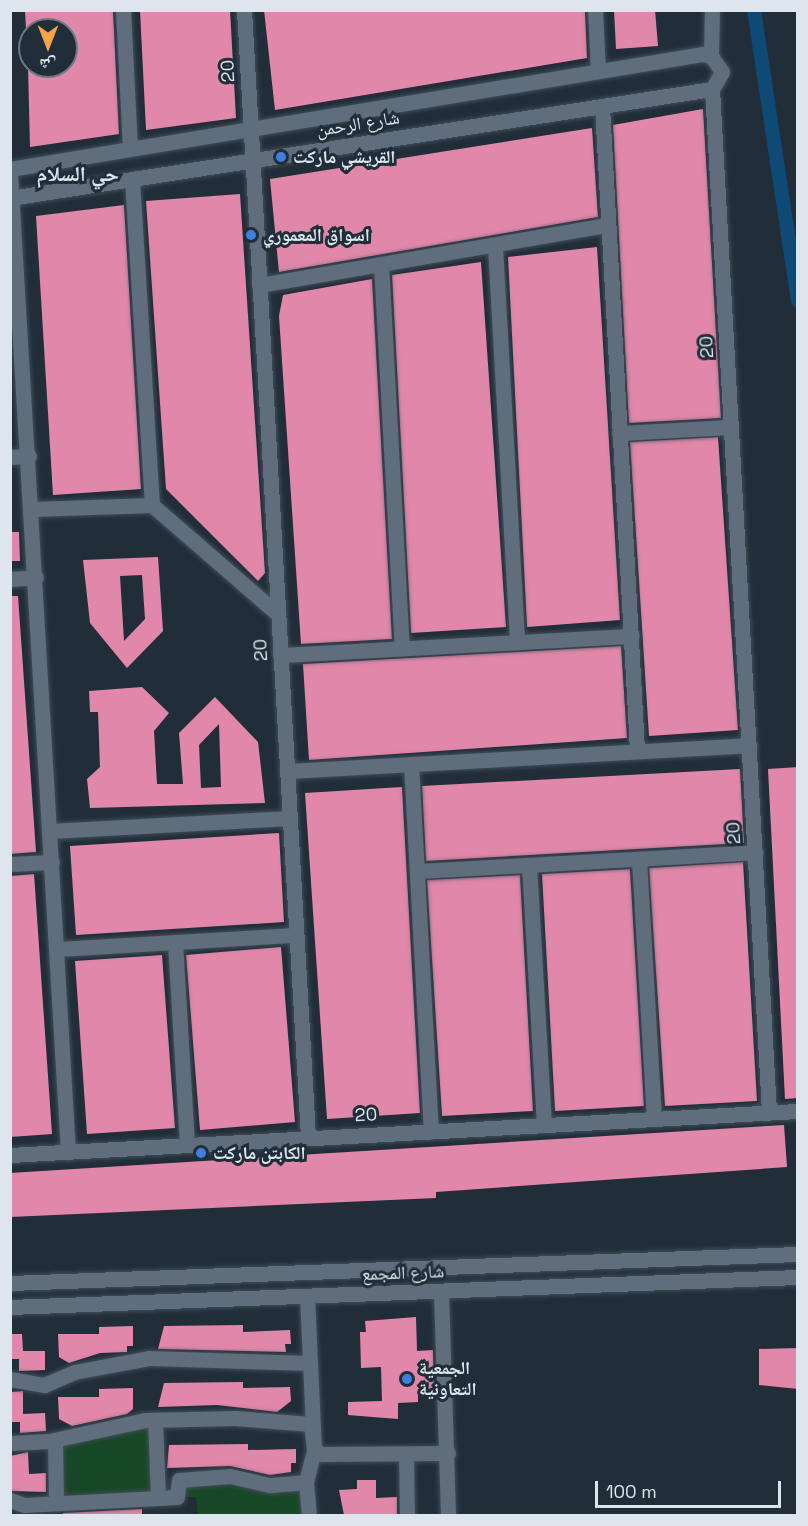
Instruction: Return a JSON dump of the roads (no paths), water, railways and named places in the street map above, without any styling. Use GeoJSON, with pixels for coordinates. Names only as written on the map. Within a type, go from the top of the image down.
{"type":"FeatureCollection","features":[{"type":"Feature","properties":{"kind":"street"},"geometry":{"type":"LineString","coordinates":[[123,10],[130,149]]}},
{"type":"Feature","properties":{"kind":"street","name":"20"},"geometry":{"type":"LineString","coordinates":[[244,10],[308,1138]]}},
{"type":"Feature","properties":{"kind":"street"},"geometry":{"type":"LineString","coordinates":[[595,10],[598,71]]}},
{"type":"Feature","properties":{"kind":"street"},"geometry":{"type":"LineString","coordinates":[[707,55],[712,10]]}},
{"type":"Feature","properties":{"kind":"street","name":"شارع الرحمن"},"geometry":{"type":"LineString","coordinates":[[10,171],[598,71],[707,55]]}},
{"type":"Feature","properties":{"kind":"street","name":"20"},"geometry":{"type":"LineString","coordinates":[[10,1155],[770,1112],[712,89],[722,72],[707,55]]}},
{"type":"Feature","properties":{"kind":"street","name":"شارع الرحمن"},"geometry":{"type":"LineString","coordinates":[[13,198],[712,89]]}},
{"type":"Feature","properties":{"kind":"street"},"geometry":{"type":"LineString","coordinates":[[602,106],[637,751]]}},
{"type":"Feature","properties":{"kind":"street"},"geometry":{"type":"LineString","coordinates":[[10,171],[29,456],[69,1152]]}},
{"type":"Feature","properties":{"kind":"street"},"geometry":{"type":"LineString","coordinates":[[132,179],[152,505]]}},
{"type":"Feature","properties":{"kind":"street"},"geometry":{"type":"LineString","coordinates":[[259,285],[607,225]]}},
{"type":"Feature","properties":{"kind":"street"},"geometry":{"type":"LineString","coordinates":[[495,246],[517,642]]}},
{"type":"Feature","properties":{"kind":"street"},"geometry":{"type":"LineString","coordinates":[[381,264],[402,648]]}},
{"type":"Feature","properties":{"kind":"street"},"geometry":{"type":"LineString","coordinates":[[619,433],[731,427]]}},
{"type":"Feature","properties":{"kind":"street"},"geometry":{"type":"LineString","coordinates":[[10,457],[29,456]]}},
{"type":"Feature","properties":{"kind":"street"},"geometry":{"type":"LineString","coordinates":[[32,509],[152,505],[278,614]]}},
{"type":"Feature","properties":{"kind":"street"},"geometry":{"type":"LineString","coordinates":[[10,579],[36,577]]}},
{"type":"Feature","properties":{"kind":"street"},"geometry":{"type":"LineString","coordinates":[[280,655],[631,636]]}},
{"type":"Feature","properties":{"kind":"street"},"geometry":{"type":"LineString","coordinates":[[287,771],[749,745]]}},
{"type":"Feature","properties":{"kind":"street"},"geometry":{"type":"LineString","coordinates":[[411,764],[431,1131]]}},
{"type":"Feature","properties":{"kind":"street"},"geometry":{"type":"LineString","coordinates":[[50,831],[290,818]]}},
{"type":"Feature","properties":{"kind":"street"},"geometry":{"type":"LineString","coordinates":[[417,871],[755,852]]}},
{"type":"Feature","properties":{"kind":"street"},"geometry":{"type":"LineString","coordinates":[[639,859],[654,1119]]}},
{"type":"Feature","properties":{"kind":"street"},"geometry":{"type":"LineString","coordinates":[[10,864],[52,862]]}},
{"type":"Feature","properties":{"kind":"street"},"geometry":{"type":"LineString","coordinates":[[529,865],[544,1125]]}},
{"type":"Feature","properties":{"kind":"street"},"geometry":{"type":"LineString","coordinates":[[57,949],[296,935]]}},
{"type":"Feature","properties":{"kind":"street"},"geometry":{"type":"LineString","coordinates":[[175,942],[187,1145]]}},
{"type":"Feature","properties":{"kind":"street"},"geometry":{"type":"LineString","coordinates":[[770,1112],[798,1111]]}},
{"type":"Feature","properties":{"kind":"street","name":"شارع المجمع"},"geometry":{"type":"LineString","coordinates":[[10,1283],[798,1254]]}},
{"type":"Feature","properties":{"kind":"street"},"geometry":{"type":"LineString","coordinates":[[410,1268],[412,1293]]}},
{"type":"Feature","properties":{"kind":"street","name":"شارع المجمع"},"geometry":{"type":"LineString","coordinates":[[10,1307],[798,1277]]}},
{"type":"Feature","properties":{"kind":"street"},"geometry":{"type":"LineString","coordinates":[[441,1292],[448,1453],[448,1515]]}},
{"type":"Feature","properties":{"kind":"street"},"geometry":{"type":"LineString","coordinates":[[307,1296],[311,1424],[314,1450],[306,1482],[309,1515]]}},
{"type":"Feature","properties":{"kind":"street"},"geometry":{"type":"LineString","coordinates":[[10,1379],[44,1385],[74,1372],[149,1358],[310,1363]]}},
{"type":"Feature","properties":{"kind":"street"},"geometry":{"type":"LineString","coordinates":[[10,1443],[55,1440],[155,1420],[311,1424]]}},
{"type":"Feature","properties":{"kind":"street"},"geometry":{"type":"LineString","coordinates":[[155,1420],[158,1498]]}},
{"type":"Feature","properties":{"kind":"street"},"geometry":{"type":"LineString","coordinates":[[55,1440],[56,1503]]}},
{"type":"Feature","properties":{"kind":"street"},"geometry":{"type":"LineString","coordinates":[[314,1450],[406,1454],[448,1453]]}},
{"type":"Feature","properties":{"kind":"street"},"geometry":{"type":"LineString","coordinates":[[406,1454],[407,1515]]}},
{"type":"Feature","properties":{"kind":"street"},"geometry":{"type":"LineString","coordinates":[[10,1500],[56,1503],[177,1497],[179,1480],[230,1476],[269,1485],[306,1482]]}},
{"type":"Feature","properties":{"kind":"waterway"},"geometry":{"type":"LineString","coordinates":[[754,10],[798,301]]}},
{"type":"Feature","properties":{"kind":"place","name":"القريشي ماركت"},"geometry":{"type":"Point","coordinates":[281,157]}},
{"type":"Feature","properties":{"kind":"place","name":"اسواق المعموري"},"geometry":{"type":"Point","coordinates":[251,235]}},
{"type":"Feature","properties":{"kind":"place","name":"الكابتن ماركت"},"geometry":{"type":"Point","coordinates":[201,1153]}},
{"type":"Feature","properties":{"kind":"place","name":"الجمعية التعاونية"},"geometry":{"type":"Point","coordinates":[407,1379]}},
{"type":"Feature","properties":{"kind":"district","name":"حي السلام"},"geometry":{"type":"Point","coordinates":[78,174]}}]}
